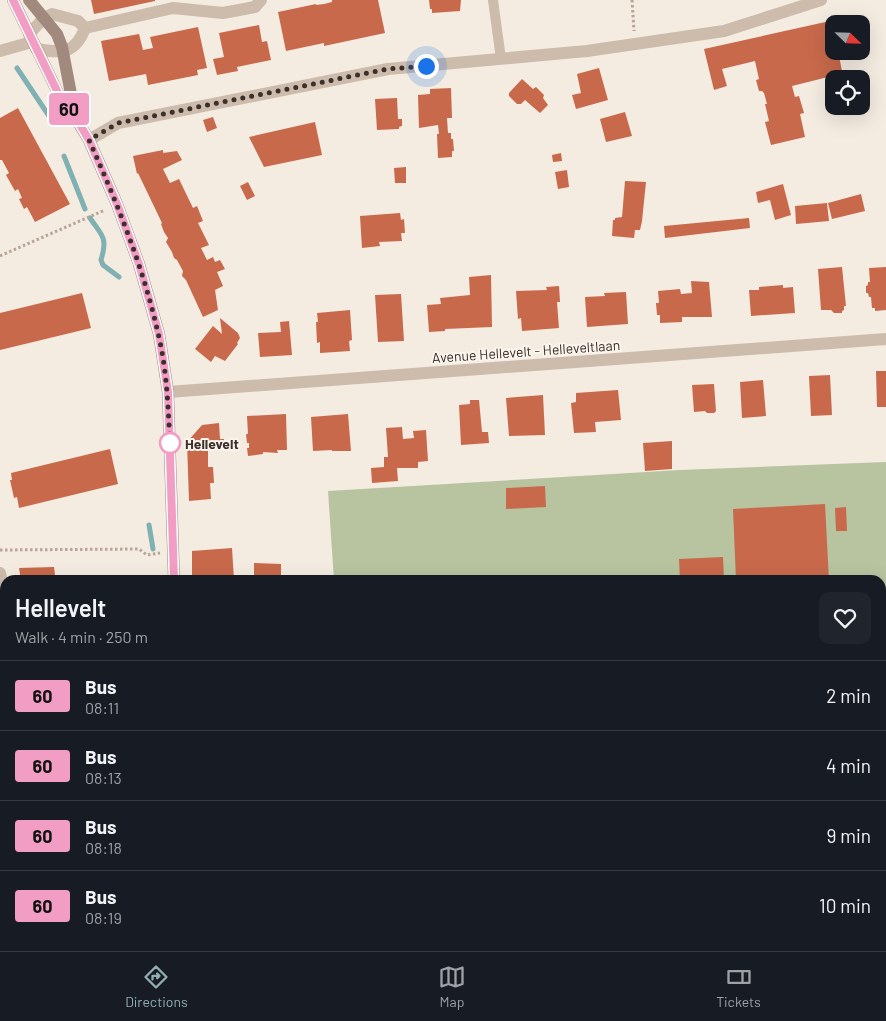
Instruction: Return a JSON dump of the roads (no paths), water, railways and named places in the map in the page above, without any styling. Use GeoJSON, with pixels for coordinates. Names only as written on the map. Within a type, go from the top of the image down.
{"type":"FeatureCollection","features":[{"type":"Feature","properties":{"kind":"main road"},"geometry":{"type":"LineString","coordinates":[[13,0],[59,95],[89,140],[117,204],[139,264],[159,334],[168,392],[174,575]]}},
{"type":"Feature","properties":{"kind":"main road"},"geometry":{"type":"LineString","coordinates":[[29,0],[57,34],[63,52],[76,118]]}},
{"type":"Feature","properties":{"kind":"street"},"geometry":{"type":"LineString","coordinates":[[85,28],[174,8],[223,13],[255,7],[261,0]]}},
{"type":"Feature","properties":{"kind":"street"},"geometry":{"type":"LineString","coordinates":[[89,140],[118,123],[379,71],[587,51],[724,31],[821,0]]}},
{"type":"Feature","properties":{"kind":"street"},"geometry":{"type":"LineString","coordinates":[[32,41],[44,18],[52,14],[69,17],[78,21],[85,28]]}},
{"type":"Feature","properties":{"kind":"street"},"geometry":{"type":"LineString","coordinates":[[0,51],[32,41],[54,52],[63,52],[74,46],[82,37],[85,28]]}},
{"type":"Feature","properties":{"kind":"street","name":"Avenue Hellevelt - Helleveltlaan"},"geometry":{"type":"LineString","coordinates":[[168,392],[886,340]]}},
{"type":"Feature","properties":{"kind":"lane"},"geometry":{"type":"LineString","coordinates":[[493,0],[501,59]]}},
{"type":"Feature","properties":{"kind":"waterway"},"geometry":{"type":"LineString","coordinates":[[17,68],[49,116]]}},
{"type":"Feature","properties":{"kind":"waterway"},"geometry":{"type":"LineString","coordinates":[[64,156],[85,209]]}},
{"type":"Feature","properties":{"kind":"waterway"},"geometry":{"type":"LineString","coordinates":[[90,218],[103,237],[104,246],[101,260],[103,265],[119,277]]}},
{"type":"Feature","properties":{"kind":"waterway"},"geometry":{"type":"LineString","coordinates":[[149,525],[153,549]]}},
{"type":"Feature","properties":{"kind":"place","name":"Hellevelt"},"geometry":{"type":"Point","coordinates":[170,443]}}]}
